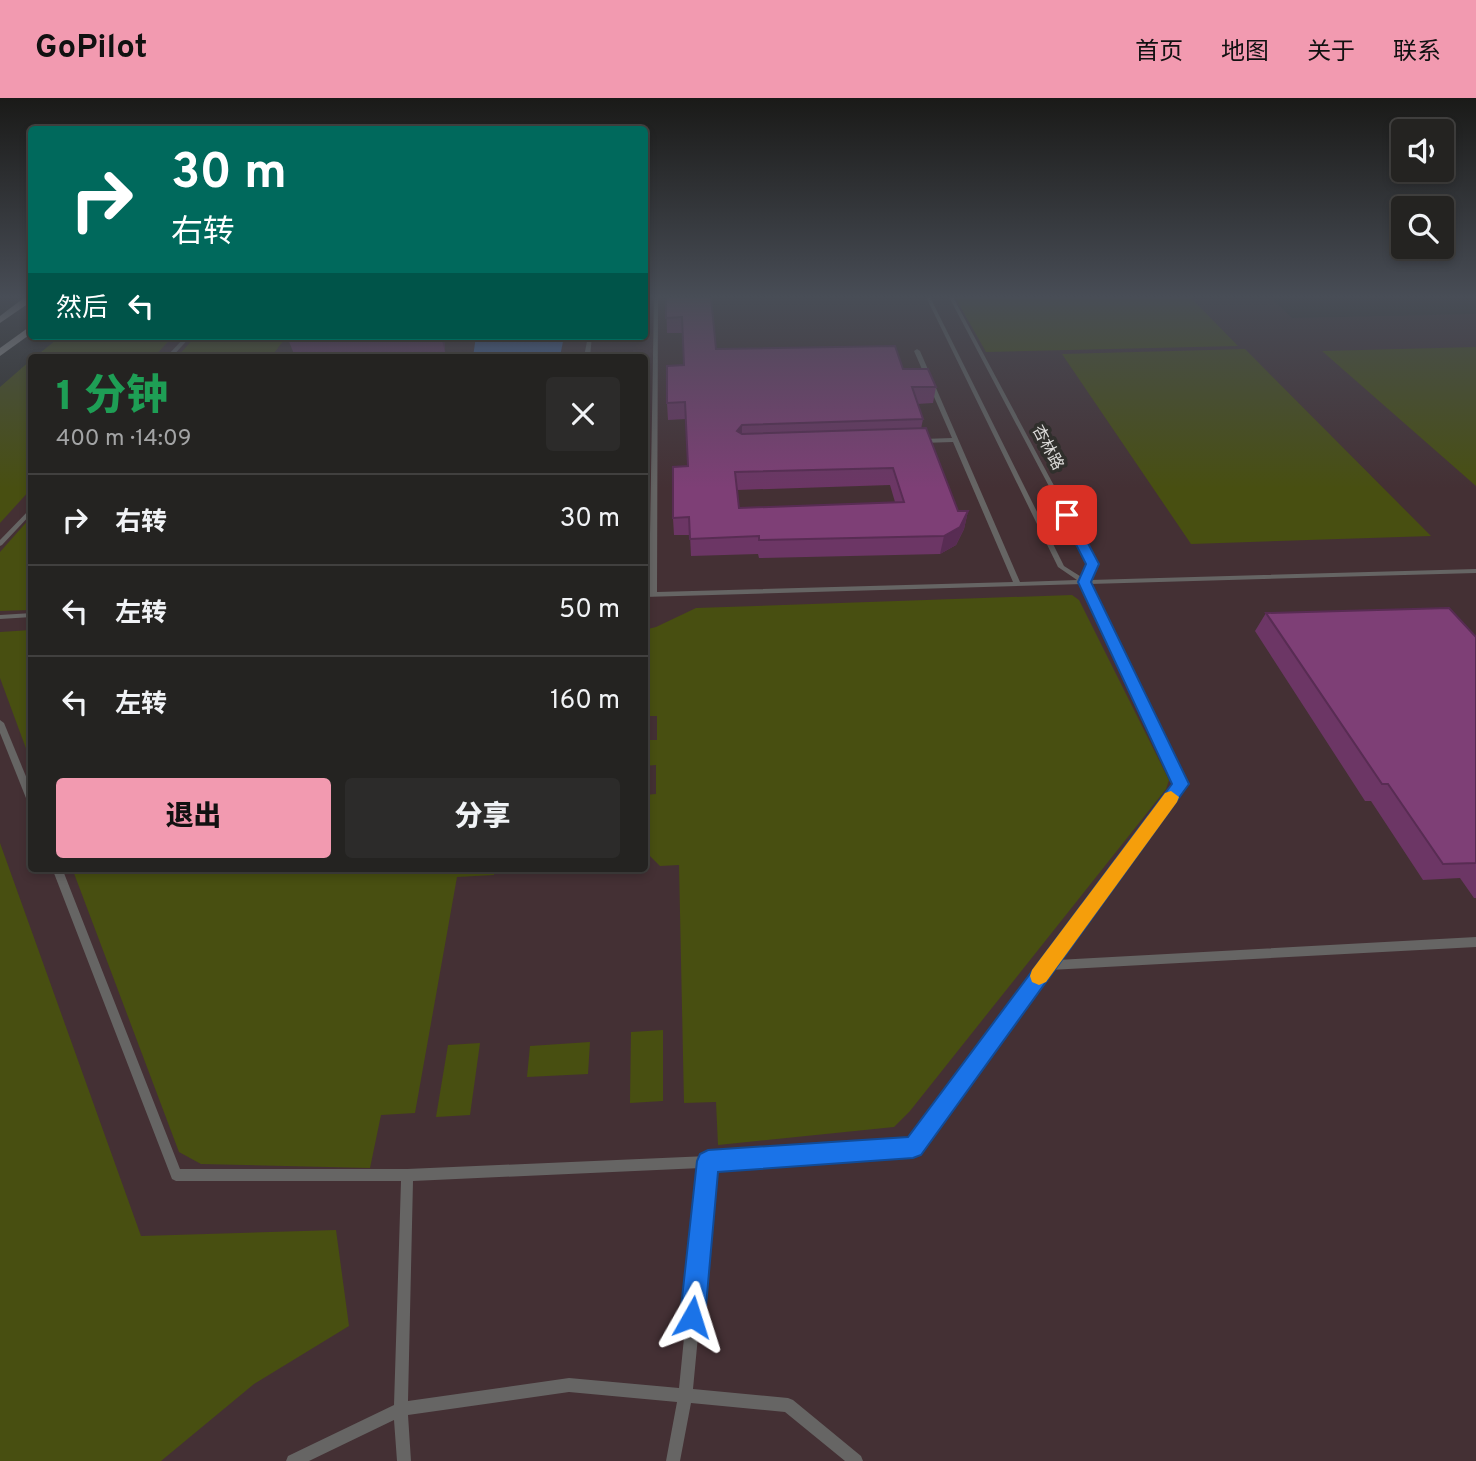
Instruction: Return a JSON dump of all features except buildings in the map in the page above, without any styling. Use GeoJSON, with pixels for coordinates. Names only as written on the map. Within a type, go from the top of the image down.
{"type":"FeatureCollection","features":[{"type":"Feature","properties":{"kind":"lane"},"geometry":{"type":"LineString","coordinates":[[654,361],[648,595],[1475,572]]}},
{"type":"Feature","properties":{"kind":"lane"},"geometry":{"type":"LineString","coordinates":[[920,361],[1017,584]]}},
{"type":"Feature","properties":{"kind":"lane"},"geometry":{"type":"LineString","coordinates":[[59,872],[176,1175],[407,1175],[708,1161],[913,1147],[1181,784],[1085,582],[1061,567],[959,361]]}},
{"type":"Feature","properties":{"kind":"lane","name":"杏林路"},"geometry":{"type":"LineString","coordinates":[[985,361],[1093,564],[1085,582]]}},
{"type":"Feature","properties":{"kind":"lane"},"geometry":{"type":"LineString","coordinates":[[915,442],[955,440]]}},
{"type":"Feature","properties":{"kind":"lane"},"geometry":{"type":"LineString","coordinates":[[0,544],[28,513]]}},
{"type":"Feature","properties":{"kind":"lane"},"geometry":{"type":"LineString","coordinates":[[0,617],[28,615]]}},
{"type":"Feature","properties":{"kind":"lane"},"geometry":{"type":"LineString","coordinates":[[0,723],[28,793]]}},
{"type":"Feature","properties":{"kind":"lane"},"geometry":{"type":"LineString","coordinates":[[1047,965],[1476,942]]}},
{"type":"Feature","properties":{"kind":"lane"},"geometry":{"type":"LineString","coordinates":[[673,1461],[685,1395],[708,1161]]}},
{"type":"Feature","properties":{"kind":"lane"},"geometry":{"type":"LineString","coordinates":[[404,1461],[401,1409],[407,1175]]}},
{"type":"Feature","properties":{"kind":"lane"},"geometry":{"type":"LineString","coordinates":[[293,1461],[401,1409],[569,1385],[788,1405],[856,1461]]}},
{"type":"Feature","properties":{"kind":"shaded area"},"geometry":{"type":"Polygon","coordinates":[[[648,361],[1476,361],[1476,1461],[0,1461],[0,444],[28,417],[28,872],[648,872],[648,361]]]}},
{"type":"Feature","properties":{"kind":"green space"},"geometry":{"type":"Polygon","coordinates":[[[1066,361],[1257,361],[1431,536],[1191,544],[1066,361]]]}},
{"type":"Feature","properties":{"kind":"green space"},"geometry":{"type":"Polygon","coordinates":[[[1333,361],[1476,361],[1476,486],[1333,361]]]}},
{"type":"Feature","properties":{"kind":"green space"},"geometry":{"type":"Polygon","coordinates":[[[28,363],[28,492],[0,523],[0,387],[28,363]]]}},
{"type":"Feature","properties":{"kind":"green space"},"geometry":{"type":"Polygon","coordinates":[[[28,520],[28,610],[0,611],[0,552],[28,520]]]}},
{"type":"Feature","properties":{"kind":"green space"},"geometry":{"type":"Polygon","coordinates":[[[1072,595],[1079,600],[1169,780],[1166,789],[910,1111],[894,1127],[718,1145],[716,1102],[684,1103],[679,865],[660,866],[648,854],[648,795],[656,794],[656,765],[648,766],[648,740],[657,740],[657,716],[648,716],[648,629],[696,608],[1072,595]]]}},
{"type":"Feature","properties":{"kind":"green space"},"geometry":{"type":"Polygon","coordinates":[[[28,630],[28,754],[0,678],[0,632],[28,630]]]}},
{"type":"Feature","properties":{"kind":"green space"},"geometry":{"type":"Polygon","coordinates":[[[0,843],[141,1236],[336,1230],[349,1326],[254,1384],[161,1461],[0,1461],[0,843]]]}},
{"type":"Feature","properties":{"kind":"green space"},"geometry":{"type":"Polygon","coordinates":[[[74,872],[494,872],[494,875],[457,877],[415,1113],[381,1115],[370,1168],[201,1164],[179,1152],[74,872]]]}},
{"type":"Feature","properties":{"kind":"green space"},"geometry":{"type":"Polygon","coordinates":[[[663,1030],[663,1101],[630,1103],[631,1032],[663,1030]]]}},
{"type":"Feature","properties":{"kind":"green space"},"geometry":{"type":"Polygon","coordinates":[[[590,1042],[588,1074],[527,1077],[530,1046],[590,1042]]]}},
{"type":"Feature","properties":{"kind":"green space"},"geometry":{"type":"Polygon","coordinates":[[[480,1043],[470,1115],[436,1117],[448,1045],[480,1043]]]}},
{"type":"Feature","properties":{"kind":"slow traffic"},"geometry":{"type":"LineString","coordinates":[[1039,976],[1171,797]]}},
{"type":"Feature","properties":{"kind":"route"},"geometry":{"type":"LineString","coordinates":[[692,1317],[708,1161],[913,1147],[1181,784],[1085,582],[1093,564],[1067,515]]}}]}
